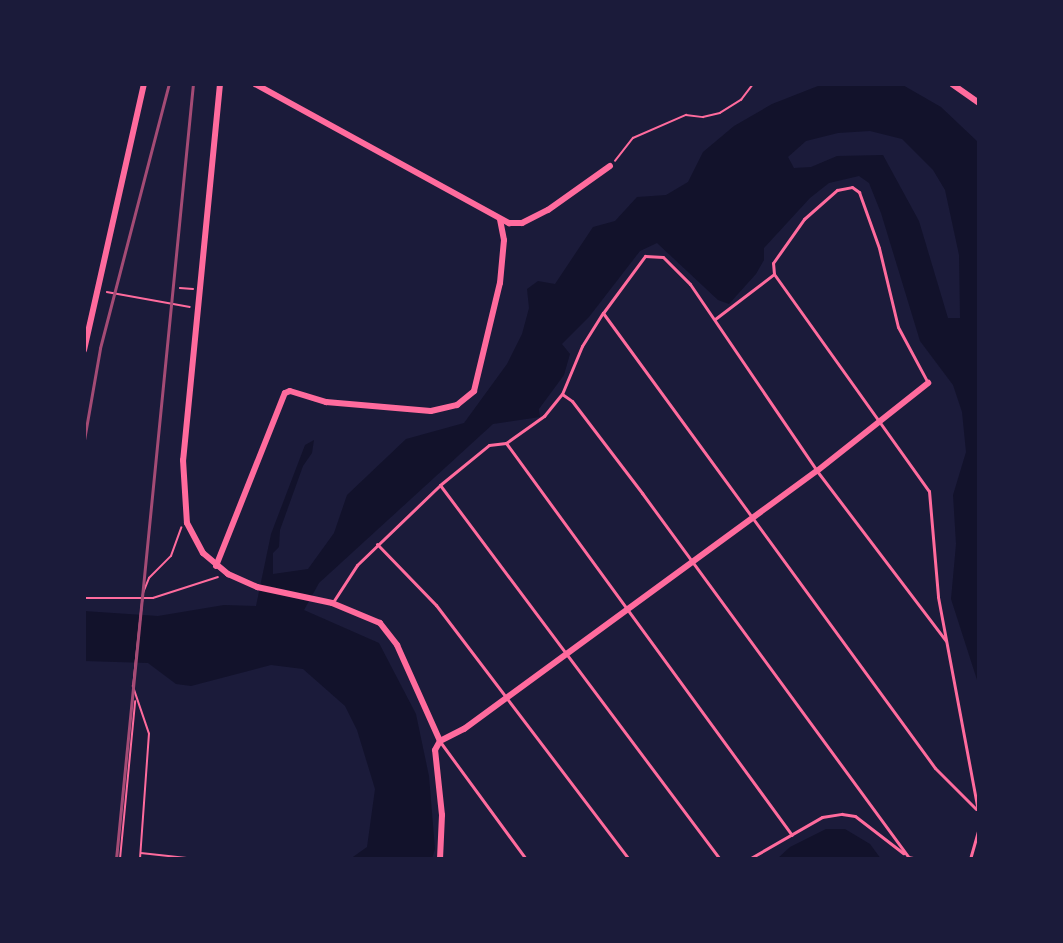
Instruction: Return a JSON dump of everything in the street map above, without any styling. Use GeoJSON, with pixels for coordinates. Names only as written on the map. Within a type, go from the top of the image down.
{"type":"FeatureCollection","features":[{"type":"Feature","properties":{"kind":"street"},"geometry":{"type":"LineString","coordinates":[[84,350],[92,305],[144,84]]}},
{"type":"Feature","properties":{"kind":"street"},"geometry":{"type":"LineString","coordinates":[[220,84],[183,460],[186,519],[203,553],[228,574],[257,587],[332,603],[380,623],[397,645],[440,741]]}},
{"type":"Feature","properties":{"kind":"street"},"geometry":{"type":"LineString","coordinates":[[255,84],[500,219],[522,223],[610,166]]}},
{"type":"Feature","properties":{"kind":"street"},"geometry":{"type":"LineString","coordinates":[[952,84],[979,103]]}},
{"type":"Feature","properties":{"kind":"street"},"geometry":{"type":"LineString","coordinates":[[216,566],[282,400],[290,391],[326,402],[431,411],[466,399],[479,381],[500,283],[504,240],[500,219]]}},
{"type":"Feature","properties":{"kind":"street"},"geometry":{"type":"LineString","coordinates":[[84,304],[92,305]]}},
{"type":"Feature","properties":{"kind":"street"},"geometry":{"type":"LineString","coordinates":[[440,859],[442,815],[435,750],[440,741],[504,699],[817,471],[880,424],[928,383]]}},
{"type":"Feature","properties":{"kind":"lane"},"geometry":{"type":"LineString","coordinates":[[928,383],[898,327],[879,248],[859,192],[852,187],[837,190],[804,219],[773,263],[774,273],[929,491],[938,597],[972,764],[976,810],[979,817]]}},
{"type":"Feature","properties":{"kind":"lane"},"geometry":{"type":"LineString","coordinates":[[332,603],[357,565],[440,485],[489,445],[506,443],[544,416],[562,394],[582,346],[645,256],[663,257],[715,319],[817,471],[946,641]]}},
{"type":"Feature","properties":{"kind":"lane"},"geometry":{"type":"LineString","coordinates":[[715,319],[774,273]]}},
{"type":"Feature","properties":{"kind":"lane"},"geometry":{"type":"LineString","coordinates":[[603,313],[935,768],[976,810]]}},
{"type":"Feature","properties":{"kind":"lane"},"geometry":{"type":"LineString","coordinates":[[562,394],[572,402],[692,562],[908,857]]}},
{"type":"Feature","properties":{"kind":"lane"},"geometry":{"type":"LineString","coordinates":[[506,443],[792,835]]}},
{"type":"Feature","properties":{"kind":"lane"},"geometry":{"type":"LineString","coordinates":[[440,485],[720,859]]}},
{"type":"Feature","properties":{"kind":"lane"},"geometry":{"type":"LineString","coordinates":[[377,544],[436,605],[504,699],[629,859]]}},
{"type":"Feature","properties":{"kind":"lane"},"geometry":{"type":"LineString","coordinates":[[440,741],[526,859]]}},
{"type":"Feature","properties":{"kind":"lane"},"geometry":{"type":"LineString","coordinates":[[748,859],[822,817],[855,816],[908,857],[918,859]]}},
{"type":"Feature","properties":{"kind":"lane"},"geometry":{"type":"LineString","coordinates":[[970,859],[979,828]]}},
{"type":"Feature","properties":{"kind":"path"},"geometry":{"type":"LineString","coordinates":[[610,166],[627,149],[633,138],[686,115],[703,117],[720,113],[741,100],[753,84]]}},
{"type":"Feature","properties":{"kind":"path"},"geometry":{"type":"LineString","coordinates":[[180,288],[191,288]]}},
{"type":"Feature","properties":{"kind":"path"},"geometry":{"type":"LineString","coordinates":[[97,290],[120,298],[161,305],[198,307]]}},
{"type":"Feature","properties":{"kind":"path"},"geometry":{"type":"LineString","coordinates":[[120,859],[142,604],[149,578],[171,556],[186,519]]}},
{"type":"Feature","properties":{"kind":"path"},"geometry":{"type":"LineString","coordinates":[[84,598],[153,598],[228,574]]}},
{"type":"Feature","properties":{"kind":"path"},"geometry":{"type":"LineString","coordinates":[[135,701],[149,734],[140,859]]}},
{"type":"Feature","properties":{"kind":"path"},"geometry":{"type":"LineString","coordinates":[[140,853],[168,858],[196,859]]}},
{"type":"Feature","properties":{"kind":"shaded area"},"geometry":{"type":"Polygon","coordinates":[[[823,84],[901,84],[941,107],[979,143],[979,734],[978,683],[951,599],[956,544],[953,495],[966,452],[962,412],[953,385],[920,341],[881,213],[869,183],[859,176],[829,183],[810,198],[764,248],[764,260],[756,274],[729,304],[718,300],[657,243],[640,251],[589,317],[562,344],[570,354],[564,375],[539,409],[540,417],[493,424],[319,583],[304,610],[379,643],[416,714],[429,776],[435,849],[432,859],[350,859],[367,847],[375,789],[357,730],[345,706],[303,669],[271,665],[191,686],[176,684],[148,663],[84,661],[84,611],[158,616],[224,605],[256,606],[271,534],[305,445],[314,440],[312,453],[303,466],[280,530],[279,547],[273,553],[273,574],[308,569],[334,533],[347,495],[406,439],[464,423],[507,364],[522,334],[529,308],[527,289],[538,281],[555,284],[593,227],[615,221],[637,197],[666,195],[688,182],[703,152],[734,126],[772,104],[823,84]],[[870,131],[838,133],[806,141],[788,157],[794,168],[811,167],[837,156],[883,155],[919,221],[948,318],[960,318],[959,255],[945,190],[933,170],[902,139],[870,131]]]}},
{"type":"Feature","properties":{"kind":"shaded area"},"geometry":{"type":"Polygon","coordinates":[[[826,829],[845,829],[870,844],[881,859],[777,859],[790,847],[826,829]]]}},
{"type":"Feature","properties":{"kind":"railway"},"geometry":{"type":"LineString","coordinates":[[84,440],[100,348],[169,84]]}},
{"type":"Feature","properties":{"kind":"railway"},"geometry":{"type":"LineString","coordinates":[[116,859],[193,84]]}}]}
